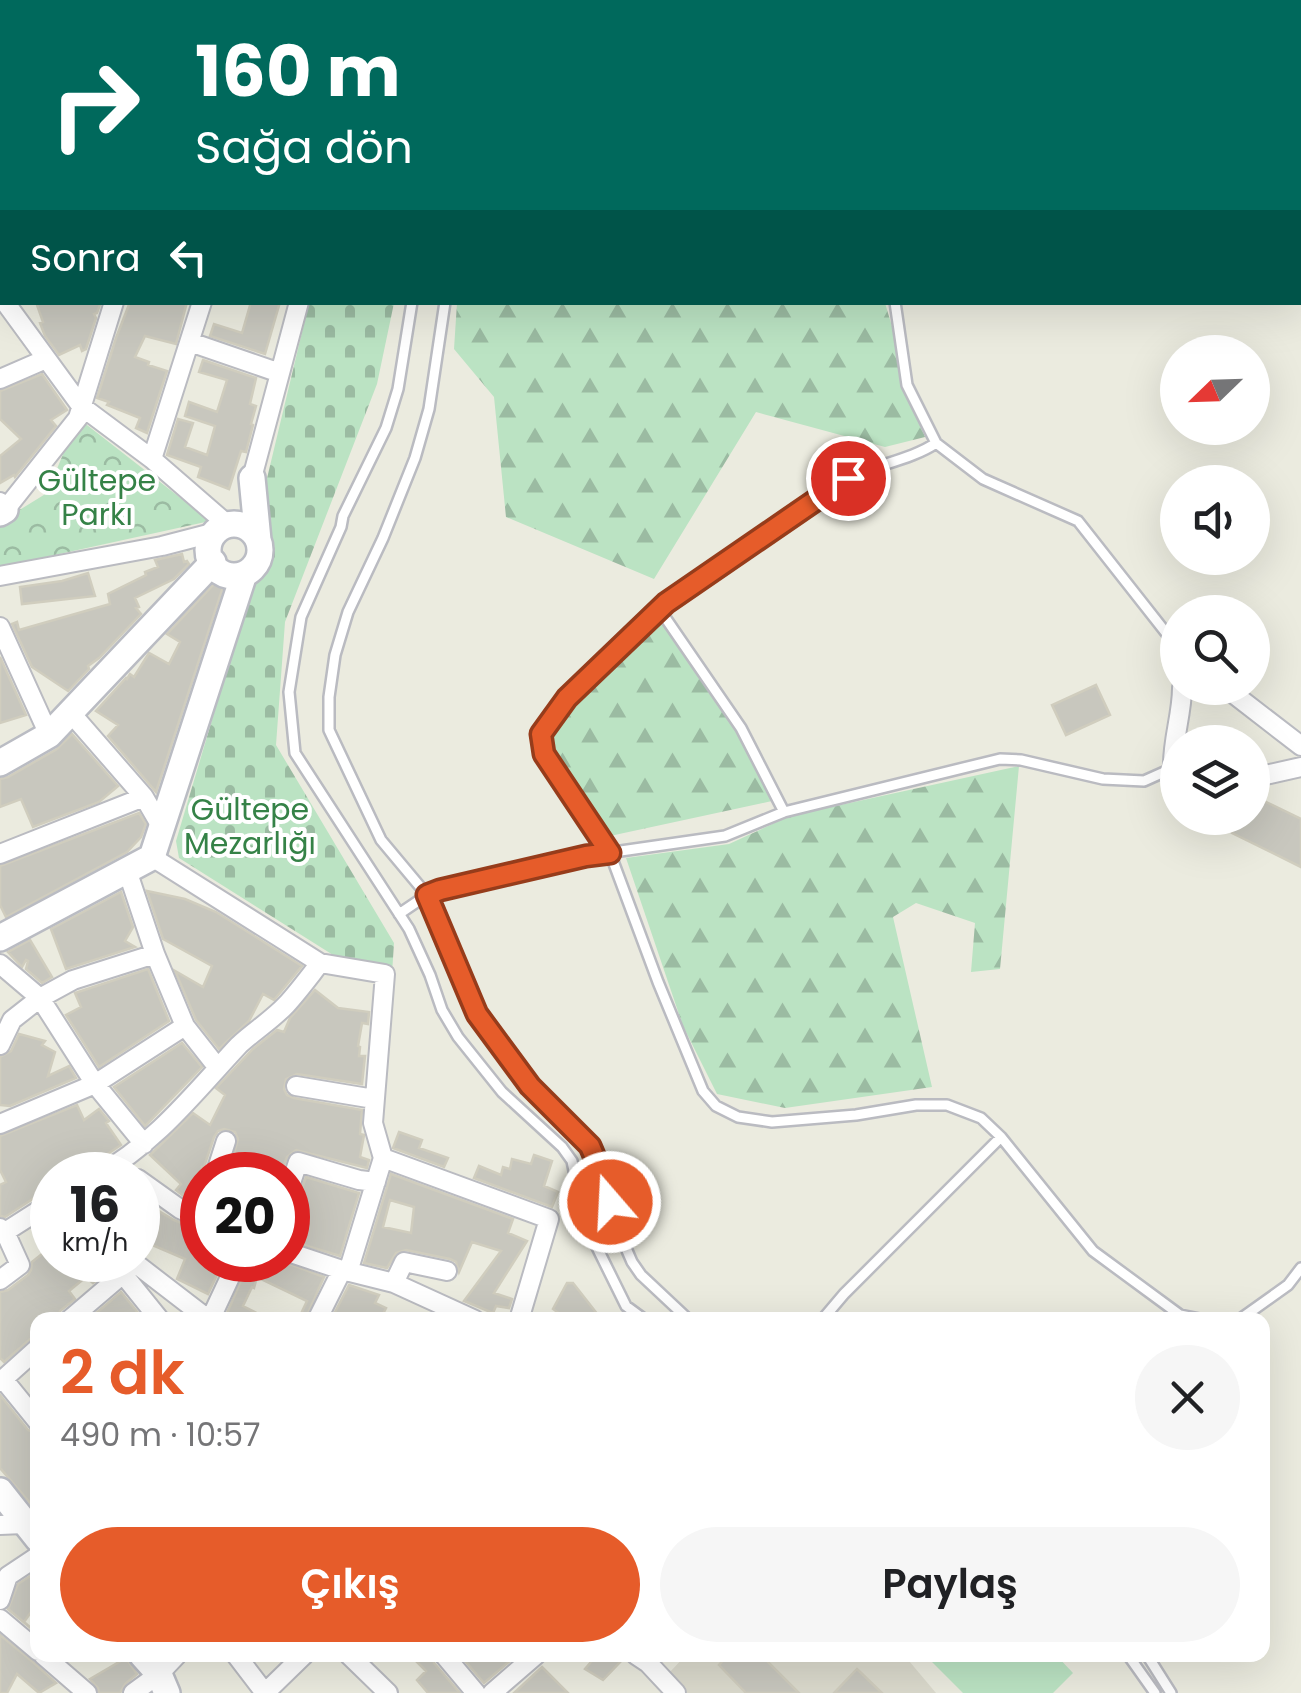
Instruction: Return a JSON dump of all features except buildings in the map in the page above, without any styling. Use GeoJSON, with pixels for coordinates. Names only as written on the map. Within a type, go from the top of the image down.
{"type":"FeatureCollection","features":[{"type":"Feature","properties":{"kind":"street"},"geometry":{"type":"LineString","coordinates":[[9,305],[81,406],[152,460],[226,527]]}},
{"type":"Feature","properties":{"kind":"street"},"geometry":{"type":"LineString","coordinates":[[2,508],[78,418],[113,305]]}},
{"type":"Feature","properties":{"kind":"street"},"geometry":{"type":"LineString","coordinates":[[152,460],[201,305]]}},
{"type":"Feature","properties":{"kind":"street"},"geometry":{"type":"LineString","coordinates":[[252,478],[259,556],[251,570],[228,575],[214,567],[209,545],[226,527],[252,478],[299,305]]}},
{"type":"Feature","properties":{"kind":"street"},"geometry":{"type":"LineString","coordinates":[[190,342],[280,373]]}},
{"type":"Feature","properties":{"kind":"street"},"geometry":{"type":"LineString","coordinates":[[0,379],[46,358]]}},
{"type":"Feature","properties":{"kind":"street"},"geometry":{"type":"LineString","coordinates":[[0,576],[162,546],[226,527],[249,529],[258,540]]}},
{"type":"Feature","properties":{"kind":"street"},"geometry":{"type":"LineString","coordinates":[[0,764],[49,736],[213,562]]}},
{"type":"Feature","properties":{"kind":"street"},"geometry":{"type":"LineString","coordinates":[[0,938],[152,857],[244,574]]}},
{"type":"Feature","properties":{"kind":"street"},"geometry":{"type":"LineString","coordinates":[[0,627],[49,736]]}},
{"type":"Feature","properties":{"kind":"street"},"geometry":{"type":"LineString","coordinates":[[1248,705],[1301,746]]}},
{"type":"Feature","properties":{"kind":"street"},"geometry":{"type":"LineString","coordinates":[[70,712],[144,797],[162,828]]}},
{"type":"Feature","properties":{"kind":"street"},"geometry":{"type":"LineString","coordinates":[[1270,774],[1301,768]]}},
{"type":"Feature","properties":{"kind":"street"},"geometry":{"type":"LineString","coordinates":[[0,854],[144,797]]}},
{"type":"Feature","properties":{"kind":"street"},"geometry":{"type":"LineString","coordinates":[[152,857],[320,964],[385,974],[373,1123],[383,1158],[345,1271],[322,1312]]}},
{"type":"Feature","properties":{"kind":"street"},"geometry":{"type":"LineString","coordinates":[[127,870],[155,954],[185,1026],[218,1068]]}},
{"type":"Feature","properties":{"kind":"street"},"geometry":{"type":"LineString","coordinates":[[0,1045],[12,1020],[40,998],[73,980],[155,954]]}},
{"type":"Feature","properties":{"kind":"street"},"geometry":{"type":"LineString","coordinates":[[0,964],[40,998],[95,1084],[144,1144]]}},
{"type":"Feature","properties":{"kind":"street"},"geometry":{"type":"LineString","coordinates":[[140,1152],[243,1042],[285,1006],[320,964]]}},
{"type":"Feature","properties":{"kind":"street"},"geometry":{"type":"LineString","coordinates":[[0,1124],[95,1084],[185,1026]]}},
{"type":"Feature","properties":{"kind":"street"},"geometry":{"type":"LineString","coordinates":[[296,1086],[374,1099]]}},
{"type":"Feature","properties":{"kind":"street"},"geometry":{"type":"LineString","coordinates":[[222,1152],[226,1141]]}},
{"type":"Feature","properties":{"kind":"street"},"geometry":{"type":"LineString","coordinates":[[383,1158],[549,1219],[521,1312]]}},
{"type":"Feature","properties":{"kind":"street"},"geometry":{"type":"LineString","coordinates":[[310,1166],[376,1182]]}},
{"type":"Feature","properties":{"kind":"street"},"geometry":{"type":"LineString","coordinates":[[0,1280],[20,1264],[2,1230],[30,1214]]}},
{"type":"Feature","properties":{"kind":"street"},"geometry":{"type":"LineString","coordinates":[[310,1259],[394,1283],[457,1312]]}},
{"type":"Feature","properties":{"kind":"street"},"geometry":{"type":"LineString","coordinates":[[394,1283],[404,1262],[448,1270]]}},
{"type":"Feature","properties":{"kind":"street"},"geometry":{"type":"LineString","coordinates":[[78,1312],[110,1282]]}},
{"type":"Feature","properties":{"kind":"street"},"geometry":{"type":"LineString","coordinates":[[138,1282],[155,1312]]}},
{"type":"Feature","properties":{"kind":"street"},"geometry":{"type":"LineString","coordinates":[[153,1282],[198,1312]]}},
{"type":"Feature","properties":{"kind":"street"},"geometry":{"type":"LineString","coordinates":[[214,1312],[228,1282]]}},
{"type":"Feature","properties":{"kind":"street"},"geometry":{"type":"LineString","coordinates":[[30,1355],[2,1380],[30,1413]]}},
{"type":"Feature","properties":{"kind":"street"},"geometry":{"type":"LineString","coordinates":[[0,1490],[21,1529]]}},
{"type":"Feature","properties":{"kind":"street"},"geometry":{"type":"LineString","coordinates":[[0,1600],[8,1576],[30,1561]]}},
{"type":"Feature","properties":{"kind":"street"},"geometry":{"type":"LineString","coordinates":[[0,1619],[30,1644]]}},
{"type":"Feature","properties":{"kind":"street"},"geometry":{"type":"LineString","coordinates":[[51,1662],[88,1693]]}},
{"type":"Feature","properties":{"kind":"street"},"geometry":{"type":"LineString","coordinates":[[241,1662],[265,1693],[297,1662]]}},
{"type":"Feature","properties":{"kind":"street"},"geometry":{"type":"LineString","coordinates":[[356,1662],[388,1693]]}},
{"type":"Feature","properties":{"kind":"street"},"geometry":{"type":"LineString","coordinates":[[450,1662],[476,1693]]}},
{"type":"Feature","properties":{"kind":"street"},"geometry":{"type":"LineString","coordinates":[[492,1693],[528,1662]]}},
{"type":"Feature","properties":{"kind":"street"},"geometry":{"type":"LineString","coordinates":[[649,1662],[676,1693]]}},
{"type":"Feature","properties":{"kind":"street"},"geometry":{"type":"LineString","coordinates":[[133,1693],[156,1674]]}},
{"type":"Feature","properties":{"kind":"lane"},"geometry":{"type":"LineString","coordinates":[[412,305],[398,389],[386,428],[343,516],[301,617],[289,692],[295,753],[409,929],[442,1010],[458,1037],[502,1092],[572,1161],[585,1223],[626,1306],[634,1312]]}},
{"type":"Feature","properties":{"kind":"lane"},"geometry":{"type":"LineString","coordinates":[[445,305],[429,408],[415,458],[348,612],[335,655],[328,698],[329,730],[381,840],[427,895],[477,1014],[530,1086],[590,1146],[632,1262],[641,1276],[681,1312]]}},
{"type":"Feature","properties":{"kind":"lane"},"geometry":{"type":"LineString","coordinates":[[895,305],[907,385],[936,443],[983,479],[1078,521],[1160,625]]}},
{"type":"Feature","properties":{"kind":"lane"},"geometry":{"type":"LineString","coordinates":[[936,443],[848,478],[666,603],[567,698],[541,734],[544,754],[610,853],[702,1091],[716,1106],[738,1117],[772,1122],[916,1105],[947,1105],[981,1118],[1002,1137],[1093,1251],[1175,1312]]}},
{"type":"Feature","properties":{"kind":"lane"},"geometry":{"type":"LineString","coordinates":[[660,610],[742,728],[784,812]]}},
{"type":"Feature","properties":{"kind":"lane"},"geometry":{"type":"LineString","coordinates":[[399,914],[440,890],[586,856],[726,836],[784,812],[1000,759],[1021,760],[1102,779],[1144,781],[1160,775]]}},
{"type":"Feature","properties":{"kind":"lane"},"geometry":{"type":"LineString","coordinates":[[829,1312],[1002,1137]]}},
{"type":"Feature","properties":{"kind":"lane"},"geometry":{"type":"LineString","coordinates":[[1250,1312],[1288,1285],[1301,1268]]}},
{"type":"Feature","properties":{"kind":"lane"},"geometry":{"type":"LineString","coordinates":[[1288,1285],[1301,1289]]}},
{"type":"Feature","properties":{"kind":"lane"},"geometry":{"type":"LineString","coordinates":[[1133,1662],[1155,1693]]}},
{"type":"Feature","properties":{"kind":"lane"},"geometry":{"type":"LineString","coordinates":[[1151,1662],[1170,1693]]}},
{"type":"Feature","properties":{"kind":"shaded area"},"geometry":{"type":"Polygon","coordinates":[[[679,1662],[910,1662],[936,1693],[687,1693],[669,1673],[679,1662]]]}},
{"type":"Feature","properties":{"kind":"green space","name":"Gültepe Mezarlığı"},"geometry":{"type":"Polygon","coordinates":[[[309,305],[394,305],[377,384],[285,622],[276,745],[394,943],[392,974],[341,960],[179,858],[176,841],[265,542],[263,495],[309,305]]]}},
{"type":"Feature","properties":{"kind":"green space"},"geometry":{"type":"Polygon","coordinates":[[[457,305],[886,305],[925,437],[885,447],[756,412],[654,579],[506,517],[494,397],[454,349],[457,305]]]}},
{"type":"Feature","properties":{"kind":"green space","name":"Gültepe Parkı"},"geometry":{"type":"Polygon","coordinates":[[[78,418],[210,521],[0,567],[0,522],[47,493],[78,418]]]}},
{"type":"Feature","properties":{"kind":"green space"},"geometry":{"type":"Polygon","coordinates":[[[658,615],[741,734],[772,801],[610,836],[552,746],[551,734],[560,716],[658,615]]]}},
{"type":"Feature","properties":{"kind":"green space"},"geometry":{"type":"Polygon","coordinates":[[[1019,766],[1000,969],[971,972],[975,923],[916,903],[893,917],[932,1087],[785,1108],[717,1094],[683,1026],[626,858],[729,844],[790,816],[1019,766]]]}},
{"type":"Feature","properties":{"kind":"green space"},"geometry":{"type":"Polygon","coordinates":[[[932,1662],[1063,1662],[1073,1673],[1053,1693],[963,1693],[932,1662]]]}},
{"type":"Feature","properties":{"kind":"route"},"geometry":{"type":"LineString","coordinates":[[610,1202],[590,1146],[530,1086],[477,1014],[427,895],[610,853],[544,754],[541,734],[567,698],[666,603],[848,478]]}}]}
